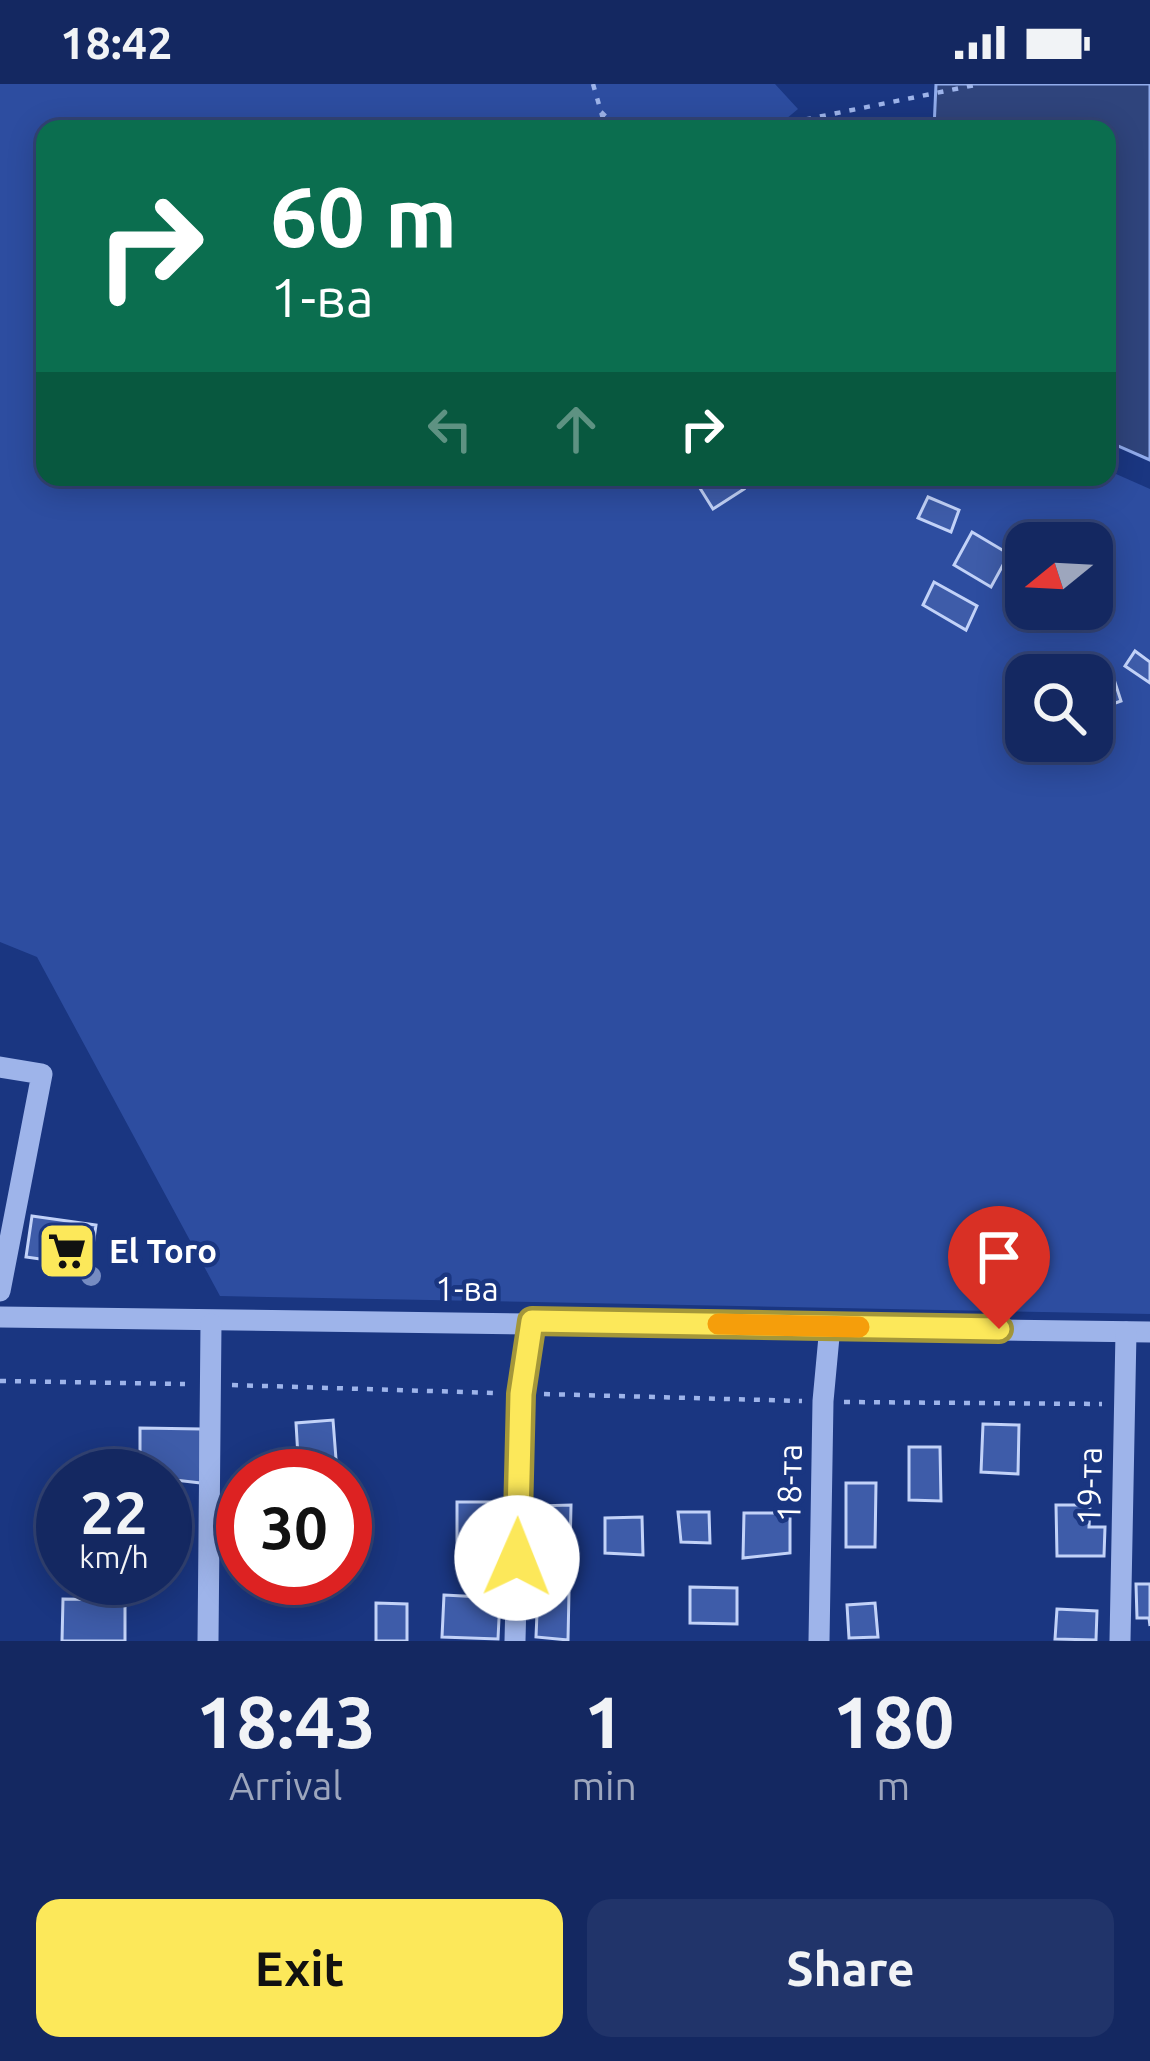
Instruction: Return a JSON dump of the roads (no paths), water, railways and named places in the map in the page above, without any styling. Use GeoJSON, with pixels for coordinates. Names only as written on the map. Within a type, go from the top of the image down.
{"type":"FeatureCollection","features":[{"type":"Feature","properties":{"kind":"street"},"geometry":{"type":"LineString","coordinates":[[0,1067],[42,1074],[0,1291]]}},
{"type":"Feature","properties":{"kind":"street","name":"1-ва"},"geometry":{"type":"LineString","coordinates":[[0,1317],[211,1324],[532,1321],[1150,1332]]}},
{"type":"Feature","properties":{"kind":"street"},"geometry":{"type":"LineString","coordinates":[[515,1641],[521,1394],[532,1321]]}},
{"type":"Feature","properties":{"kind":"street"},"geometry":{"type":"LineString","coordinates":[[208,1641],[211,1324]]}},
{"type":"Feature","properties":{"kind":"street","name":"18-та"},"geometry":{"type":"LineString","coordinates":[[819,1641],[823,1402],[830,1326]]}},
{"type":"Feature","properties":{"kind":"street","name":"19-та"},"geometry":{"type":"LineString","coordinates":[[1120,1641],[1126,1332]]}},
{"type":"Feature","properties":{"kind":"place","name":"El Toro"},"geometry":{"type":"Point","coordinates":[67,1251]}}]}
